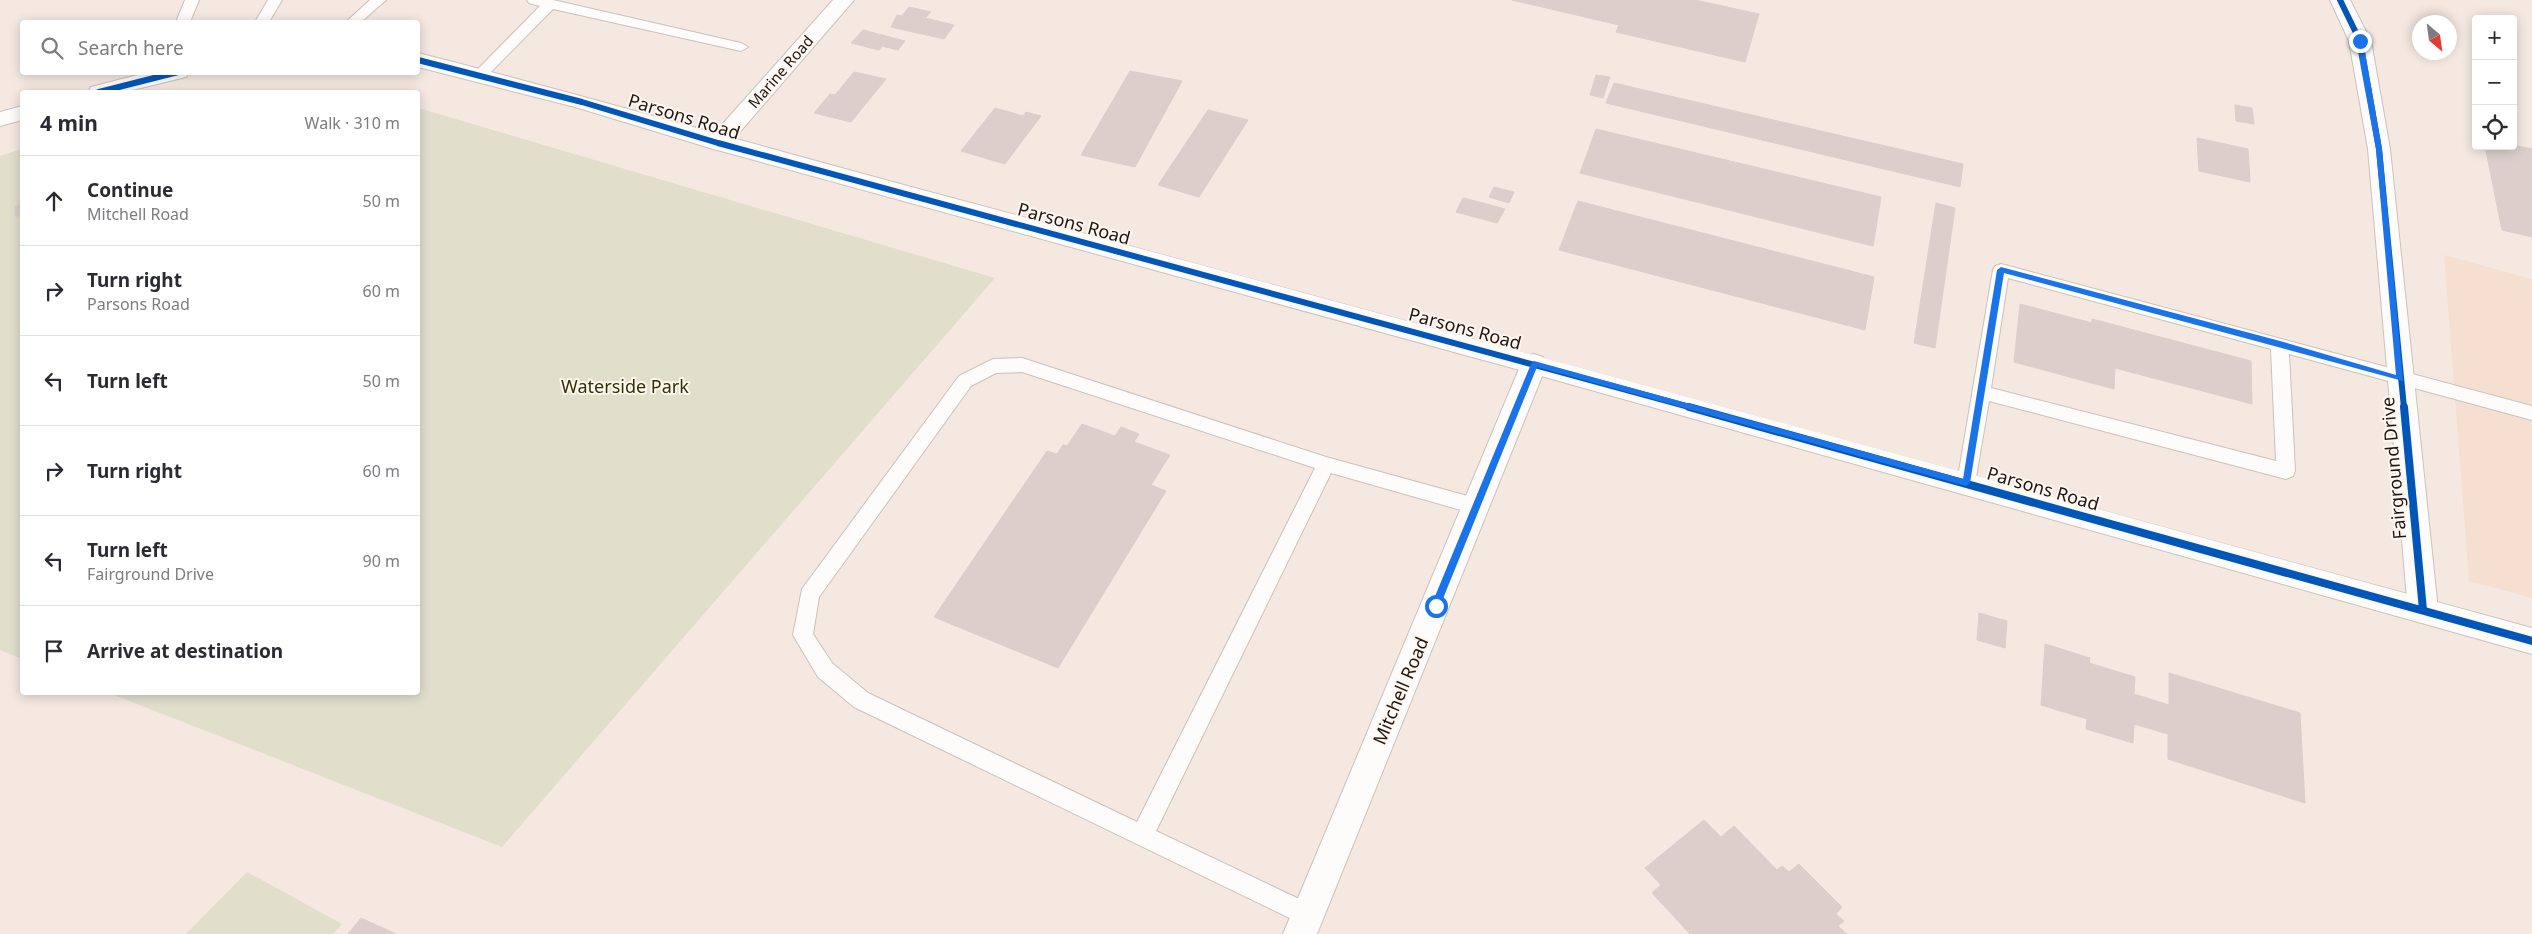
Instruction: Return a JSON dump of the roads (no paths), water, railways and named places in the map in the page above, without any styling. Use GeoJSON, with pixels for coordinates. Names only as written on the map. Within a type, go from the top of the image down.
{"type":"FeatureCollection","features":[{"type":"Feature","properties":{"kind":"street","name":"Marine Road"},"geometry":{"type":"LineString","coordinates":[[718,143],[844,0]]}},
{"type":"Feature","properties":{"kind":"street","name":"Fairground Drive"},"geometry":{"type":"LineString","coordinates":[[2340,0],[2360,41],[2379,149],[2423,610]]}},
{"type":"Feature","properties":{"kind":"street","name":"Parsons Road"},"geometry":{"type":"LineString","coordinates":[[420,60],[582,102],[718,143],[1534,364],[2532,641]]}},
{"type":"Feature","properties":{"kind":"street"},"geometry":{"type":"LineString","coordinates":[[107,90],[163,75]]}},
{"type":"Feature","properties":{"kind":"street"},"geometry":{"type":"LineString","coordinates":[[0,119],[20,114]]}},
{"type":"Feature","properties":{"kind":"street","name":"Mitchell Road"},"geometry":{"type":"LineString","coordinates":[[1304,924],[1534,364]]}},
{"type":"Feature","properties":{"kind":"lane"},"geometry":{"type":"LineString","coordinates":[[184,20],[192,0]]}},
{"type":"Feature","properties":{"kind":"lane"},"geometry":{"type":"LineString","coordinates":[[263,20],[275,0]]}},
{"type":"Feature","properties":{"kind":"lane"},"geometry":{"type":"LineString","coordinates":[[355,20],[379,0]]}},
{"type":"Feature","properties":{"kind":"lane"},"geometry":{"type":"LineString","coordinates":[[534,0],[740,47]]}},
{"type":"Feature","properties":{"kind":"lane"},"geometry":{"type":"LineString","coordinates":[[480,75],[550,4]]}},
{"type":"Feature","properties":{"kind":"lane"},"geometry":{"type":"LineString","coordinates":[[1966,483],[2001,270],[2532,413]]}},
{"type":"Feature","properties":{"kind":"lane"},"geometry":{"type":"LineString","coordinates":[[1981,392],[2286,471],[2280,344]]}},
{"type":"Feature","properties":{"kind":"lane"},"geometry":{"type":"LineString","coordinates":[[1304,924],[1143,834],[861,700],[825,670],[803,635],[809,595],[965,381],[994,366],[1022,365],[1326,464],[1475,506]]}},
{"type":"Feature","properties":{"kind":"lane"},"geometry":{"type":"LineString","coordinates":[[1143,834],[1326,464]]}},
{"type":"Feature","properties":{"kind":"park label","name":"Waterside Park"},"geometry":{"type":"Point","coordinates":[625,387]}}]}
